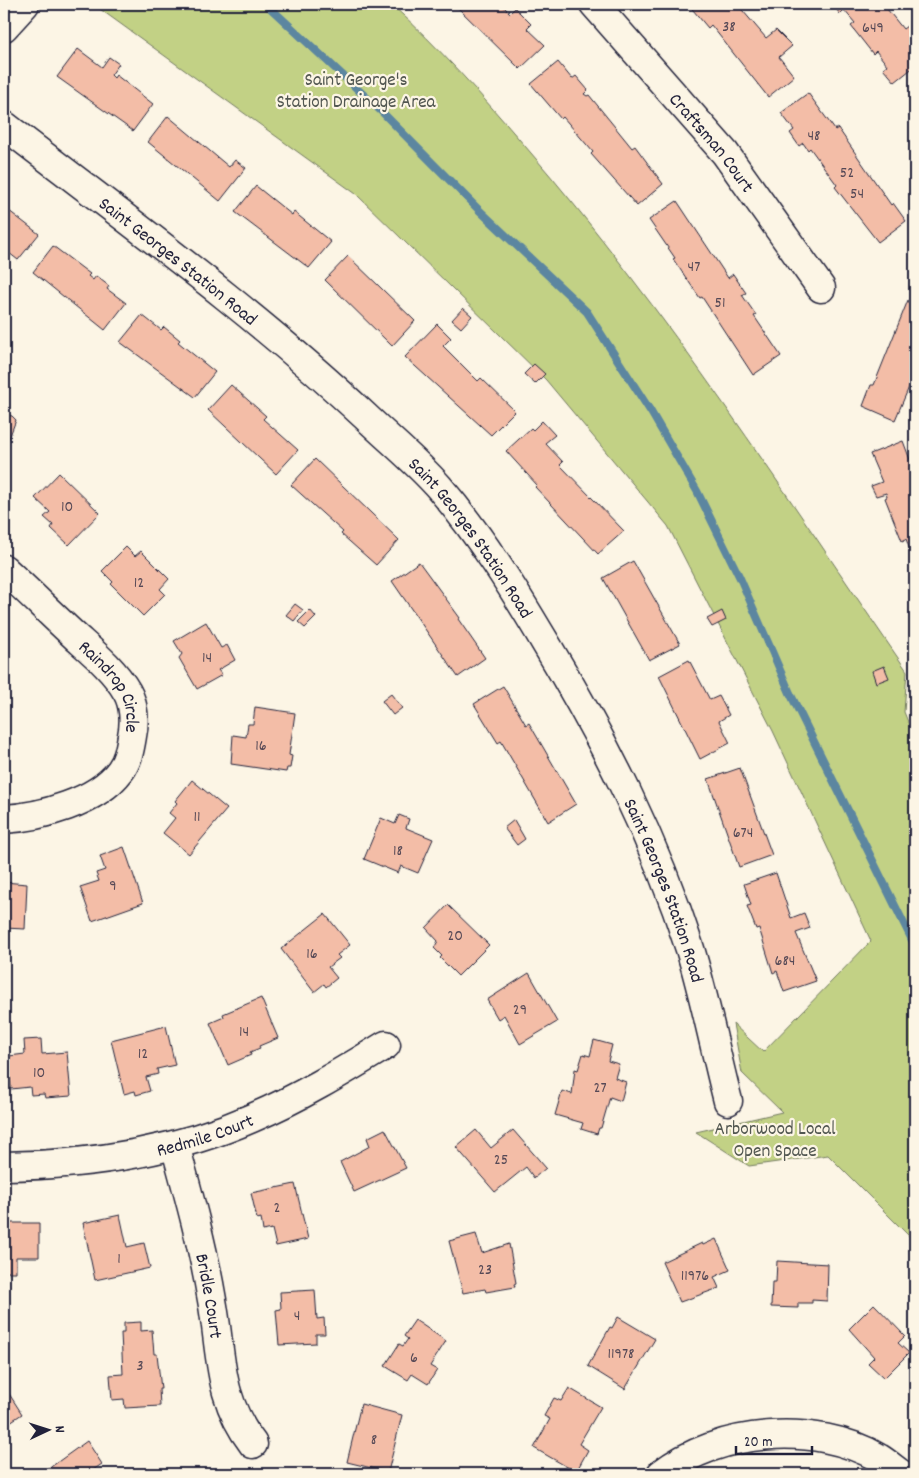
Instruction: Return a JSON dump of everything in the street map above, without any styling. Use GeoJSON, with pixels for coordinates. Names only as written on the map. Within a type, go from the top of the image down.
{"type":"FeatureCollection","features":[{"type":"Feature","properties":{"kind":"street"},"geometry":{"type":"LineString","coordinates":[[4,27],[25,4]]}},
{"type":"Feature","properties":{"kind":"street","name":"Craftsman Court"},"geometry":{"type":"LineString","coordinates":[[594,4],[724,153],[821,288]]}},
{"type":"Feature","properties":{"kind":"street","name":"Saint Georges Station Road"},"geometry":{"type":"LineString","coordinates":[[4,125],[225,296],[312,366],[436,484],[474,529],[515,592],[589,716],[629,794],[665,880],[690,950],[728,1101]]}},
{"type":"Feature","properties":{"kind":"street","name":"Raindrop Circle"},"geometry":{"type":"LineString","coordinates":[[4,569],[112,671],[128,693],[133,712],[134,729],[130,753],[120,771],[101,788],[79,801],[55,810],[4,819]]}},
{"type":"Feature","properties":{"kind":"street","name":"Redmile Court"},"geometry":{"type":"LineString","coordinates":[[4,1166],[59,1164],[105,1159],[175,1144],[251,1119],[312,1090],[386,1045]]}},
{"type":"Feature","properties":{"kind":"street","name":"Bridle Court"},"geometry":{"type":"LineString","coordinates":[[175,1144],[198,1229],[213,1301],[220,1366],[238,1424],[252,1444]]}},
{"type":"Feature","properties":{"kind":"street"},"geometry":{"type":"LineString","coordinates":[[661,1474],[686,1457],[716,1446],[746,1438],[777,1434],[845,1444],[879,1458],[901,1474]]}},
{"type":"Feature","properties":{"kind":"green space","name":"Saint George's Station Drainage Area"},"geometry":{"type":"Polygon","coordinates":[[[93,4],[391,4],[443,55],[493,109],[577,208],[627,272],[723,403],[907,671],[904,712],[915,739],[915,1238],[913,1240],[828,1155],[749,1166],[696,1132],[782,1112],[742,1073],[733,1024],[763,1052],[871,941],[773,731],[668,526],[546,380],[356,194],[93,4]]]}},
{"type":"Feature","properties":{"kind":"building"},"geometry":{"type":"Polygon","coordinates":[[[454,4],[501,4],[510,13],[515,8],[531,24],[527,28],[545,45],[520,69],[454,4]]]}},
{"type":"Feature","properties":{"kind":"building"},"geometry":{"type":"Polygon","coordinates":[[[688,4],[737,4],[766,38],[776,30],[792,46],[779,57],[794,76],[768,97],[711,25],[708,28],[688,4]]]}},
{"type":"Feature","properties":{"kind":"building"},"geometry":{"type":"Polygon","coordinates":[[[832,4],[883,4],[903,29],[907,26],[915,36],[915,66],[895,82],[883,68],[887,65],[876,51],[873,54],[851,26],[855,23],[844,10],[840,14],[832,4]]]}},
{"type":"Feature","properties":{"kind":"building"},"geometry":{"type":"Polygon","coordinates":[[[78,49],[102,67],[109,57],[119,64],[111,75],[114,78],[116,75],[153,104],[133,131],[57,77],[78,49]]]}},
{"type":"Feature","properties":{"kind":"building"},"geometry":{"type":"Polygon","coordinates":[[[558,62],[572,79],[576,76],[588,90],[584,94],[589,95],[632,148],[635,146],[663,184],[637,206],[591,154],[593,152],[563,117],[561,119],[531,84],[558,62]]]}},
{"type":"Feature","properties":{"kind":"building"},"geometry":{"type":"Polygon","coordinates":[[[808,93],[835,130],[838,128],[891,205],[893,203],[906,221],[878,242],[835,187],[837,185],[810,148],[808,150],[803,143],[799,146],[790,133],[794,130],[781,113],[808,93]]]}},
{"type":"Feature","properties":{"kind":"building"},"geometry":{"type":"Polygon","coordinates":[[[168,116],[229,167],[235,160],[246,168],[220,201],[148,142],[168,116]]]}},
{"type":"Feature","properties":{"kind":"building"},"geometry":{"type":"Polygon","coordinates":[[[256,186],[292,215],[294,212],[331,242],[309,268],[235,212],[256,186]]]}},
{"type":"Feature","properties":{"kind":"building"},"geometry":{"type":"Polygon","coordinates":[[[677,201],[728,278],[733,274],[746,293],[742,295],[781,356],[753,375],[702,297],[700,298],[673,259],[675,258],[649,220],[677,201]]]}},
{"type":"Feature","properties":{"kind":"building"},"geometry":{"type":"Polygon","coordinates":[[[4,207],[39,234],[18,260],[4,249],[4,207]]]}},
{"type":"Feature","properties":{"kind":"building"},"geometry":{"type":"Polygon","coordinates":[[[53,246],[90,274],[88,276],[93,280],[96,276],[109,286],[107,289],[126,303],[105,330],[33,272],[53,246]]]}},
{"type":"Feature","properties":{"kind":"building"},"geometry":{"type":"Polygon","coordinates":[[[348,256],[415,321],[392,346],[325,280],[348,256]]]}},
{"type":"Feature","properties":{"kind":"building"},"geometry":{"type":"Polygon","coordinates":[[[915,289],[915,373],[895,420],[863,406],[871,385],[874,385],[908,300],[911,301],[915,289]]]}},
{"type":"Feature","properties":{"kind":"building"},"geometry":{"type":"Polygon","coordinates":[[[463,308],[472,316],[461,328],[452,320],[463,308]]]}},
{"type":"Feature","properties":{"kind":"building"},"geometry":{"type":"Polygon","coordinates":[[[142,315],[161,330],[164,327],[180,340],[178,342],[215,372],[195,397],[120,342],[142,315]]]}},
{"type":"Feature","properties":{"kind":"building"},"geometry":{"type":"Polygon","coordinates":[[[437,324],[451,338],[443,346],[478,381],[481,378],[515,411],[491,435],[405,357],[437,324]]]}},
{"type":"Feature","properties":{"kind":"building"},"geometry":{"type":"Polygon","coordinates":[[[534,364],[545,374],[535,384],[524,374],[534,364]]]}},
{"type":"Feature","properties":{"kind":"building"},"geometry":{"type":"Polygon","coordinates":[[[231,385],[266,416],[263,419],[298,450],[276,474],[208,410],[231,385]]]}},
{"type":"Feature","properties":{"kind":"building"},"geometry":{"type":"Polygon","coordinates":[[[4,414],[12,416],[16,420],[4,451],[4,414]]]}},
{"type":"Feature","properties":{"kind":"building"},"geometry":{"type":"Polygon","coordinates":[[[542,421],[555,435],[545,443],[563,462],[560,465],[624,531],[598,554],[535,487],[537,485],[506,451],[531,428],[533,430],[542,421]]]}},
{"type":"Feature","properties":{"kind":"building"},"geometry":{"type":"Polygon","coordinates":[[[903,441],[915,473],[915,564],[906,539],[902,541],[885,498],[887,497],[886,493],[876,496],[871,486],[882,482],[870,454],[903,441]]]}},
{"type":"Feature","properties":{"kind":"building"},"geometry":{"type":"Polygon","coordinates":[[[315,459],[399,540],[376,565],[291,485],[315,459]]]}},
{"type":"Feature","properties":{"kind":"building"},"geometry":{"type":"Polygon","coordinates":[[[59,473],[100,513],[69,545],[51,528],[53,525],[44,517],[50,512],[35,498],[59,473]]]}},
{"type":"Feature","properties":{"kind":"building"},"geometry":{"type":"Polygon","coordinates":[[[126,547],[135,556],[141,551],[169,579],[160,589],[165,594],[143,616],[111,584],[113,582],[102,571],[126,547]]]}},
{"type":"Feature","properties":{"kind":"building"},"geometry":{"type":"Polygon","coordinates":[[[633,561],[680,644],[649,660],[603,578],[633,561]]]}},
{"type":"Feature","properties":{"kind":"building"},"geometry":{"type":"Polygon","coordinates":[[[419,562],[460,618],[458,619],[485,658],[458,677],[392,581],[419,562]]]}},
{"type":"Feature","properties":{"kind":"building"},"geometry":{"type":"Polygon","coordinates":[[[295,604],[303,610],[294,621],[286,615],[295,604]]]}},
{"type":"Feature","properties":{"kind":"building"},"geometry":{"type":"Polygon","coordinates":[[[310,610],[316,617],[305,628],[298,622],[310,610]]]}},
{"type":"Feature","properties":{"kind":"building"},"geometry":{"type":"Polygon","coordinates":[[[722,611],[726,620],[712,627],[707,619],[722,611]]]}},
{"type":"Feature","properties":{"kind":"building"},"geometry":{"type":"Polygon","coordinates":[[[206,622],[221,648],[227,645],[235,660],[218,670],[222,675],[197,689],[179,658],[182,654],[174,641],[206,622]]]}},
{"type":"Feature","properties":{"kind":"building"},"geometry":{"type":"Polygon","coordinates":[[[689,660],[710,700],[719,696],[729,715],[719,721],[730,743],[700,759],[659,676],[689,660]]]}},
{"type":"Feature","properties":{"kind":"building"},"geometry":{"type":"Polygon","coordinates":[[[884,666],[889,678],[876,683],[872,671],[884,666]]]}},
{"type":"Feature","properties":{"kind":"building"},"geometry":{"type":"Polygon","coordinates":[[[503,686],[526,725],[529,723],[576,804],[548,822],[501,741],[498,743],[474,704],[503,686]]]}},
{"type":"Feature","properties":{"kind":"building"},"geometry":{"type":"Polygon","coordinates":[[[391,694],[402,708],[393,715],[382,701],[391,694]]]}},
{"type":"Feature","properties":{"kind":"building"},"geometry":{"type":"Polygon","coordinates":[[[255,707],[295,713],[289,755],[292,756],[290,768],[287,768],[286,772],[231,764],[233,735],[246,737],[248,724],[253,724],[255,707]]]}},
{"type":"Feature","properties":{"kind":"building"},"geometry":{"type":"Polygon","coordinates":[[[740,768],[772,855],[739,867],[708,779],[740,768]]]}},
{"type":"Feature","properties":{"kind":"building"},"geometry":{"type":"Polygon","coordinates":[[[192,780],[227,809],[189,854],[163,833],[175,818],[169,813],[177,803],[175,801],[192,780]]]}},
{"type":"Feature","properties":{"kind":"building"},"geometry":{"type":"Polygon","coordinates":[[[399,815],[409,819],[406,828],[433,839],[418,873],[401,866],[398,873],[364,859],[381,818],[395,824],[399,815]]]}},
{"type":"Feature","properties":{"kind":"building"},"geometry":{"type":"Polygon","coordinates":[[[514,820],[525,839],[517,845],[504,828],[514,820]]]}},
{"type":"Feature","properties":{"kind":"building"},"geometry":{"type":"Polygon","coordinates":[[[124,847],[143,903],[92,921],[80,887],[99,881],[96,873],[105,870],[100,856],[124,847]]]}},
{"type":"Feature","properties":{"kind":"building"},"geometry":{"type":"Polygon","coordinates":[[[776,873],[791,918],[804,913],[810,928],[796,933],[816,981],[784,992],[777,971],[773,973],[759,928],[756,929],[747,906],[751,905],[744,884],[776,873]]]}},
{"type":"Feature","properties":{"kind":"building"},"geometry":{"type":"Polygon","coordinates":[[[4,882],[27,884],[25,929],[4,928],[4,882]]]}},
{"type":"Feature","properties":{"kind":"building"},"geometry":{"type":"Polygon","coordinates":[[[448,905],[489,945],[458,976],[440,958],[442,956],[434,948],[438,941],[426,928],[448,905]]]}},
{"type":"Feature","properties":{"kind":"building"},"geometry":{"type":"Polygon","coordinates":[[[325,914],[350,945],[337,955],[340,958],[328,967],[337,978],[326,987],[324,984],[314,992],[281,949],[325,914]]]}},
{"type":"Feature","properties":{"kind":"building"},"geometry":{"type":"Polygon","coordinates":[[[529,973],[557,1022],[520,1044],[504,1015],[498,1019],[487,1000],[529,973]]]}},
{"type":"Feature","properties":{"kind":"building"},"geometry":{"type":"Polygon","coordinates":[[[261,998],[278,1038],[259,1046],[260,1048],[250,1052],[251,1055],[228,1065],[210,1023],[224,1017],[223,1014],[261,998]]]}},
{"type":"Feature","properties":{"kind":"building"},"geometry":{"type":"Polygon","coordinates":[[[166,1026],[175,1065],[157,1069],[158,1074],[146,1077],[150,1091],[136,1095],[135,1091],[124,1094],[111,1040],[166,1026]]]}},
{"type":"Feature","properties":{"kind":"building"},"geometry":{"type":"Polygon","coordinates":[[[41,1039],[42,1054],[67,1052],[71,1096],[45,1098],[44,1094],[31,1095],[30,1087],[11,1089],[9,1056],[25,1054],[24,1040],[41,1039]]]}},
{"type":"Feature","properties":{"kind":"building"},"geometry":{"type":"Polygon","coordinates":[[[594,1040],[612,1045],[608,1061],[619,1064],[615,1078],[626,1082],[621,1101],[610,1097],[601,1128],[599,1128],[597,1134],[581,1129],[583,1123],[555,1115],[562,1091],[572,1094],[575,1069],[578,1070],[583,1054],[590,1056],[594,1040]]]}},
{"type":"Feature","properties":{"kind":"building"},"geometry":{"type":"Polygon","coordinates":[[[385,1129],[406,1168],[354,1192],[340,1162],[370,1146],[367,1138],[385,1129]]]}},
{"type":"Feature","properties":{"kind":"building"},"geometry":{"type":"Polygon","coordinates":[[[476,1130],[491,1148],[513,1130],[546,1168],[534,1178],[526,1167],[495,1192],[456,1147],[476,1130]]]}},
{"type":"Feature","properties":{"kind":"building"},"geometry":{"type":"Polygon","coordinates":[[[295,1184],[308,1239],[276,1246],[272,1229],[263,1231],[261,1218],[257,1219],[251,1193],[295,1184]]]}},
{"type":"Feature","properties":{"kind":"building"},"geometry":{"type":"Polygon","coordinates":[[[120,1215],[127,1247],[144,1243],[150,1268],[95,1280],[83,1223],[120,1215]]]}},
{"type":"Feature","properties":{"kind":"building"},"geometry":{"type":"Polygon","coordinates":[[[5,1223],[39,1223],[39,1257],[16,1257],[16,1272],[7,1272],[7,1276],[4,1276],[5,1223]]]}},
{"type":"Feature","properties":{"kind":"building"},"geometry":{"type":"Polygon","coordinates":[[[476,1234],[482,1253],[509,1244],[516,1283],[514,1284],[515,1287],[486,1292],[485,1289],[463,1293],[449,1241],[476,1234]]]}},
{"type":"Feature","properties":{"kind":"building"},"geometry":{"type":"Polygon","coordinates":[[[716,1239],[730,1270],[714,1277],[719,1288],[680,1302],[662,1262],[702,1243],[703,1245],[716,1239]]]}},
{"type":"Feature","properties":{"kind":"building"},"geometry":{"type":"Polygon","coordinates":[[[777,1261],[828,1264],[827,1301],[812,1300],[812,1303],[798,1303],[798,1308],[771,1307],[772,1282],[776,1282],[777,1261]]]}},
{"type":"Feature","properties":{"kind":"building"},"geometry":{"type":"Polygon","coordinates":[[[315,1290],[317,1319],[324,1318],[325,1334],[316,1334],[316,1343],[279,1345],[276,1310],[281,1309],[280,1292],[315,1290]]]}},
{"type":"Feature","properties":{"kind":"building"},"geometry":{"type":"Polygon","coordinates":[[[874,1304],[905,1336],[898,1343],[909,1353],[884,1378],[868,1363],[874,1357],[849,1329],[874,1304]]]}},
{"type":"Feature","properties":{"kind":"building"},"geometry":{"type":"Polygon","coordinates":[[[618,1317],[655,1339],[625,1389],[588,1366],[610,1327],[612,1328],[618,1317]]]}},
{"type":"Feature","properties":{"kind":"building"},"geometry":{"type":"Polygon","coordinates":[[[415,1320],[446,1341],[430,1366],[437,1370],[428,1384],[412,1374],[408,1380],[385,1366],[399,1344],[403,1346],[408,1339],[404,1336],[415,1320]]]}},
{"type":"Feature","properties":{"kind":"building"},"geometry":{"type":"Polygon","coordinates":[[[141,1322],[141,1331],[152,1330],[154,1354],[157,1354],[161,1389],[159,1389],[160,1406],[125,1408],[124,1399],[112,1400],[110,1375],[123,1374],[121,1333],[124,1333],[124,1323],[141,1322]]]}},
{"type":"Feature","properties":{"kind":"building"},"geometry":{"type":"Polygon","coordinates":[[[4,1386],[22,1414],[4,1426],[4,1386]]]}},
{"type":"Feature","properties":{"kind":"building"},"geometry":{"type":"Polygon","coordinates":[[[569,1388],[601,1407],[579,1444],[588,1450],[576,1472],[534,1448],[550,1419],[544,1416],[554,1398],[561,1401],[569,1388]]]}},
{"type":"Feature","properties":{"kind":"building"},"geometry":{"type":"Polygon","coordinates":[[[361,1404],[402,1415],[388,1472],[347,1462],[361,1404]]]}},
{"type":"Feature","properties":{"kind":"building"},"geometry":{"type":"Polygon","coordinates":[[[87,1441],[102,1464],[87,1474],[41,1474],[87,1441]]]}},
{"type":"Feature","properties":{"kind":"waterway"},"geometry":{"type":"LineString","coordinates":[[266,4],[381,111],[478,209],[587,312],[651,412],[697,491],[740,578],[790,693],[915,946]]}},
{"type":"Feature","properties":{"kind":"park label","name":"Arborwood Local Open Space"},"geometry":{"type":"Point","coordinates":[775,1138]}}]}
